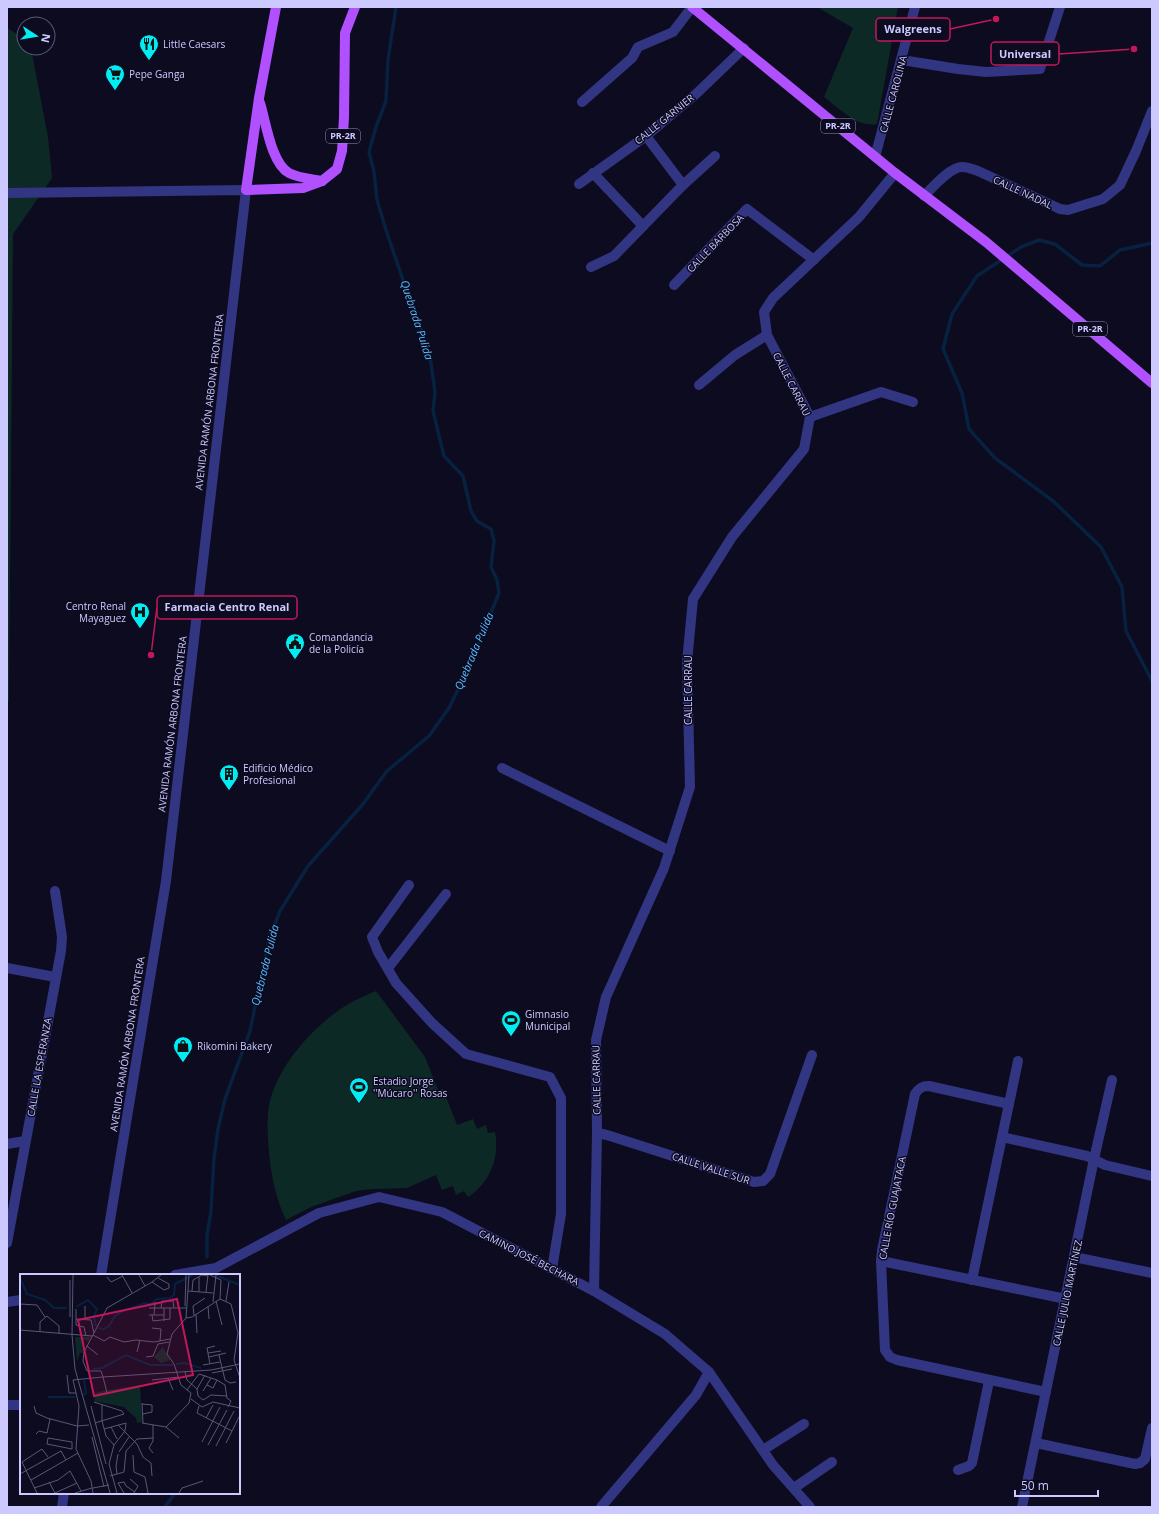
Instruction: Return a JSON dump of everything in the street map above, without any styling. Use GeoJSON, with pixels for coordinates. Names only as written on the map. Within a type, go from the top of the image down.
{"type":"FeatureCollection","features":[{"type":"Feature","properties":{"kind":"main road","name":"AVENIDA RAMÓN ARBONA FRONTERA"},"geometry":{"type":"LineString","coordinates":[[246,190],[259,98],[276,7]]}},
{"type":"Feature","properties":{"kind":"main road","name":"PR-2R"},"geometry":{"type":"LineString","coordinates":[[246,190],[303,188],[322,181],[337,169],[342,151],[345,33],[355,7]]}},
{"type":"Feature","properties":{"kind":"main road","name":"PR-2R"},"geometry":{"type":"LineString","coordinates":[[692,7],[744,48],[875,157],[1028,276],[1152,383]]}},
{"type":"Feature","properties":{"kind":"main road"},"geometry":{"type":"LineString","coordinates":[[259,98],[275,154],[283,168],[290,174],[322,181]]}},
{"type":"Feature","properties":{"kind":"street"},"geometry":{"type":"LineString","coordinates":[[582,102],[632,58],[638,47],[673,32],[692,7]]}},
{"type":"Feature","properties":{"kind":"street","name":"CALLE CAROLINA"},"geometry":{"type":"LineString","coordinates":[[875,157],[916,7]]}},
{"type":"Feature","properties":{"kind":"street"},"geometry":{"type":"LineString","coordinates":[[902,60],[986,72],[1040,69],[1060,7]]}},
{"type":"Feature","properties":{"kind":"street","name":"CALLE GARNIER"},"geometry":{"type":"LineString","coordinates":[[579,184],[646,136],[696,94],[744,48]]}},
{"type":"Feature","properties":{"kind":"street","name":"CALLE NADAL"},"geometry":{"type":"LineString","coordinates":[[924,196],[944,177],[960,167],[978,171],[1060,209],[1068,210],[1103,199],[1120,185],[1136,152],[1152,112]]}},
{"type":"Feature","properties":{"kind":"street"},"geometry":{"type":"LineString","coordinates":[[646,136],[683,185]]}},
{"type":"Feature","properties":{"kind":"street"},"geometry":{"type":"LineString","coordinates":[[591,267],[614,256],[683,185],[714,156]]}},
{"type":"Feature","properties":{"kind":"street"},"geometry":{"type":"LineString","coordinates":[[593,173],[642,226]]}},
{"type":"Feature","properties":{"kind":"street","name":"CALLE CARRAU"},"geometry":{"type":"LineString","coordinates":[[594,1291],[597,1133],[596,1040],[606,998],[664,868],[690,787],[687,662],[693,599],[732,537],[804,450],[810,417],[767,335],[764,312],[773,298],[859,217],[896,173]]}},
{"type":"Feature","properties":{"kind":"street"},"geometry":{"type":"LineString","coordinates":[[7,192],[246,190]]}},
{"type":"Feature","properties":{"kind":"street","name":"AVENIDA RAMÓN ARBONA FRONTERA"},"geometry":{"type":"LineString","coordinates":[[100,1274],[166,881],[246,190]]}},
{"type":"Feature","properties":{"kind":"street","name":"CALLE BARBOSA"},"geometry":{"type":"LineString","coordinates":[[674,286],[747,210],[814,260]]}},
{"type":"Feature","properties":{"kind":"street"},"geometry":{"type":"LineString","coordinates":[[699,384],[735,355],[767,335]]}},
{"type":"Feature","properties":{"kind":"street"},"geometry":{"type":"LineString","coordinates":[[810,417],[881,392],[913,402]]}},
{"type":"Feature","properties":{"kind":"street"},"geometry":{"type":"LineString","coordinates":[[502,768],[670,851]]}},
{"type":"Feature","properties":{"kind":"street"},"geometry":{"type":"LineString","coordinates":[[409,886],[372,937],[378,952],[396,983],[432,1023],[466,1054],[550,1077],[561,1098],[561,1214],[552,1269]]}},
{"type":"Feature","properties":{"kind":"street","name":"CALLE LA ESPERANZA"},"geometry":{"type":"LineString","coordinates":[[7,1243],[62,938],[55,891]]}},
{"type":"Feature","properties":{"kind":"street"},"geometry":{"type":"LineString","coordinates":[[388,968],[446,894]]}},
{"type":"Feature","properties":{"kind":"street"},"geometry":{"type":"LineString","coordinates":[[7,968],[55,977]]}},
{"type":"Feature","properties":{"kind":"street","name":"CALLE VALLE SUR"},"geometry":{"type":"LineString","coordinates":[[597,1133],[754,1182],[763,1181],[770,1174],[812,1055]]}},
{"type":"Feature","properties":{"kind":"street"},"geometry":{"type":"LineString","coordinates":[[972,1280],[1018,1061]]}},
{"type":"Feature","properties":{"kind":"street","name":"CALLE JULIO MARTÍNEZ"},"geometry":{"type":"LineString","coordinates":[[1022,1507],[1094,1159],[1112,1080]]}},
{"type":"Feature","properties":{"kind":"street","name":"CALLE RÍO GUAJATACA"},"geometry":{"type":"LineString","coordinates":[[1009,1104],[929,1086],[923,1086],[918,1089],[882,1250],[881,1261],[885,1350],[890,1357],[897,1360],[989,1381],[1046,1392]]}},
{"type":"Feature","properties":{"kind":"street"},"geometry":{"type":"LineString","coordinates":[[1002,1137],[1087,1156],[1105,1165],[1152,1176]]}},
{"type":"Feature","properties":{"kind":"street"},"geometry":{"type":"LineString","coordinates":[[7,1144],[25,1141]]}},
{"type":"Feature","properties":{"kind":"street","name":"CAMINO JOSÉ BECHARA"},"geometry":{"type":"LineString","coordinates":[[181,1274],[216,1268],[319,1213],[379,1197],[442,1212],[594,1291],[665,1334],[709,1372],[773,1465],[810,1507]]}},
{"type":"Feature","properties":{"kind":"street"},"geometry":{"type":"LineString","coordinates":[[1074,1257],[1152,1273]]}},
{"type":"Feature","properties":{"kind":"street"},"geometry":{"type":"LineString","coordinates":[[881,1261],[1066,1299]]}},
{"type":"Feature","properties":{"kind":"street"},"geometry":{"type":"LineString","coordinates":[[7,1302],[20,1300]]}},
{"type":"Feature","properties":{"kind":"street"},"geometry":{"type":"LineString","coordinates":[[602,1507],[696,1395],[709,1372]]}},
{"type":"Feature","properties":{"kind":"street"},"geometry":{"type":"LineString","coordinates":[[958,1470],[969,1466],[972,1463],[989,1381]]}},
{"type":"Feature","properties":{"kind":"street"},"geometry":{"type":"LineString","coordinates":[[7,1405],[20,1406]]}},
{"type":"Feature","properties":{"kind":"street"},"geometry":{"type":"LineString","coordinates":[[763,1450],[804,1424]]}},
{"type":"Feature","properties":{"kind":"street"},"geometry":{"type":"LineString","coordinates":[[1036,1443],[1135,1464],[1140,1463],[1145,1459],[1152,1428]]}},
{"type":"Feature","properties":{"kind":"street"},"geometry":{"type":"LineString","coordinates":[[794,1488],[832,1462]]}},
{"type":"Feature","properties":{"kind":"street"},"geometry":{"type":"LineString","coordinates":[[62,1507],[64,1494]]}},
{"type":"Feature","properties":{"kind":"green space"},"geometry":{"type":"Polygon","coordinates":[[[817,7],[898,7],[877,124],[862,123],[855,120],[824,97],[853,28],[817,7]]]}},
{"type":"Feature","properties":{"kind":"green space"},"geometry":{"type":"Polygon","coordinates":[[[7,28],[16,33],[16,56],[33,56],[48,137],[52,178],[13,234],[9,701],[7,701],[7,28]]]}},
{"type":"Feature","properties":{"kind":"green space","name":"Estadio Jorge ''Múcaro'' Rosas"},"geometry":{"type":"Polygon","coordinates":[[[376,991],[425,1057],[438,1090],[443,1089],[457,1125],[473,1119],[477,1129],[486,1125],[488,1133],[495,1132],[496,1151],[492,1169],[488,1177],[476,1191],[468,1197],[464,1191],[456,1195],[453,1186],[442,1190],[436,1175],[407,1188],[356,1191],[311,1207],[286,1220],[277,1195],[270,1161],[268,1113],[271,1097],[287,1064],[298,1048],[311,1034],[340,1010],[376,991]]]}},
{"type":"Feature","properties":{"kind":"waterway","name":"Quebrada Pulida"},"geometry":{"type":"LineString","coordinates":[[207,1257],[207,1236],[211,1211],[214,1158],[218,1129],[225,1099],[250,1031],[269,939],[280,911],[308,866],[363,804],[387,771],[429,736],[449,708],[467,671],[499,593],[497,580],[491,567],[494,541],[491,529],[477,521],[471,511],[463,476],[444,456],[433,411],[435,392],[431,363],[422,331],[403,280],[377,200],[374,172],[369,152],[376,127],[386,101],[388,60],[396,7]]}},
{"type":"Feature","properties":{"kind":"waterway"},"geometry":{"type":"LineString","coordinates":[[1152,243],[1120,250],[1100,266],[1082,265],[1055,244],[1039,240],[1021,247],[977,276],[952,314],[943,349],[962,393],[969,429],[995,458],[1053,501],[1101,547],[1122,587],[1126,631],[1152,681]]}},
{"type":"Feature","properties":{"kind":"waterway","name":"Quebrada Pulida"},"geometry":{"type":"LineString","coordinates":[[165,1507],[174,1494]]}},
{"type":"Feature","properties":{"kind":"place","name":"Walgreens"},"geometry":{"type":"Point","coordinates":[996,19]}},
{"type":"Feature","properties":{"kind":"place","name":"Universal"},"geometry":{"type":"Point","coordinates":[1134,49]}},
{"type":"Feature","properties":{"kind":"place","name":"Little Caesars"},"geometry":{"type":"Point","coordinates":[149,61]}},
{"type":"Feature","properties":{"kind":"place","name":"Pepe Ganga"},"geometry":{"type":"Point","coordinates":[115,91]}},
{"type":"Feature","properties":{"kind":"place","name":"Centro Renal Mayaguez"},"geometry":{"type":"Point","coordinates":[140,629]}},
{"type":"Feature","properties":{"kind":"place","name":"Farmacia Centro Renal"},"geometry":{"type":"Point","coordinates":[151,655]}},
{"type":"Feature","properties":{"kind":"place","name":"Comandancia de la Policía"},"geometry":{"type":"Point","coordinates":[295,660]}},
{"type":"Feature","properties":{"kind":"place","name":"Edificio Médico Profesional"},"geometry":{"type":"Point","coordinates":[229,791]}},
{"type":"Feature","properties":{"kind":"place","name":"Gimnasio Municipal"},"geometry":{"type":"Point","coordinates":[511,1037]}},
{"type":"Feature","properties":{"kind":"place","name":"Rikomini Bakery"},"geometry":{"type":"Point","coordinates":[183,1063]}},
{"type":"Feature","properties":{"kind":"place","name":"Estadio Jorge ''Múcaro'' Rosas"},"geometry":{"type":"Point","coordinates":[359,1104]}}]}
